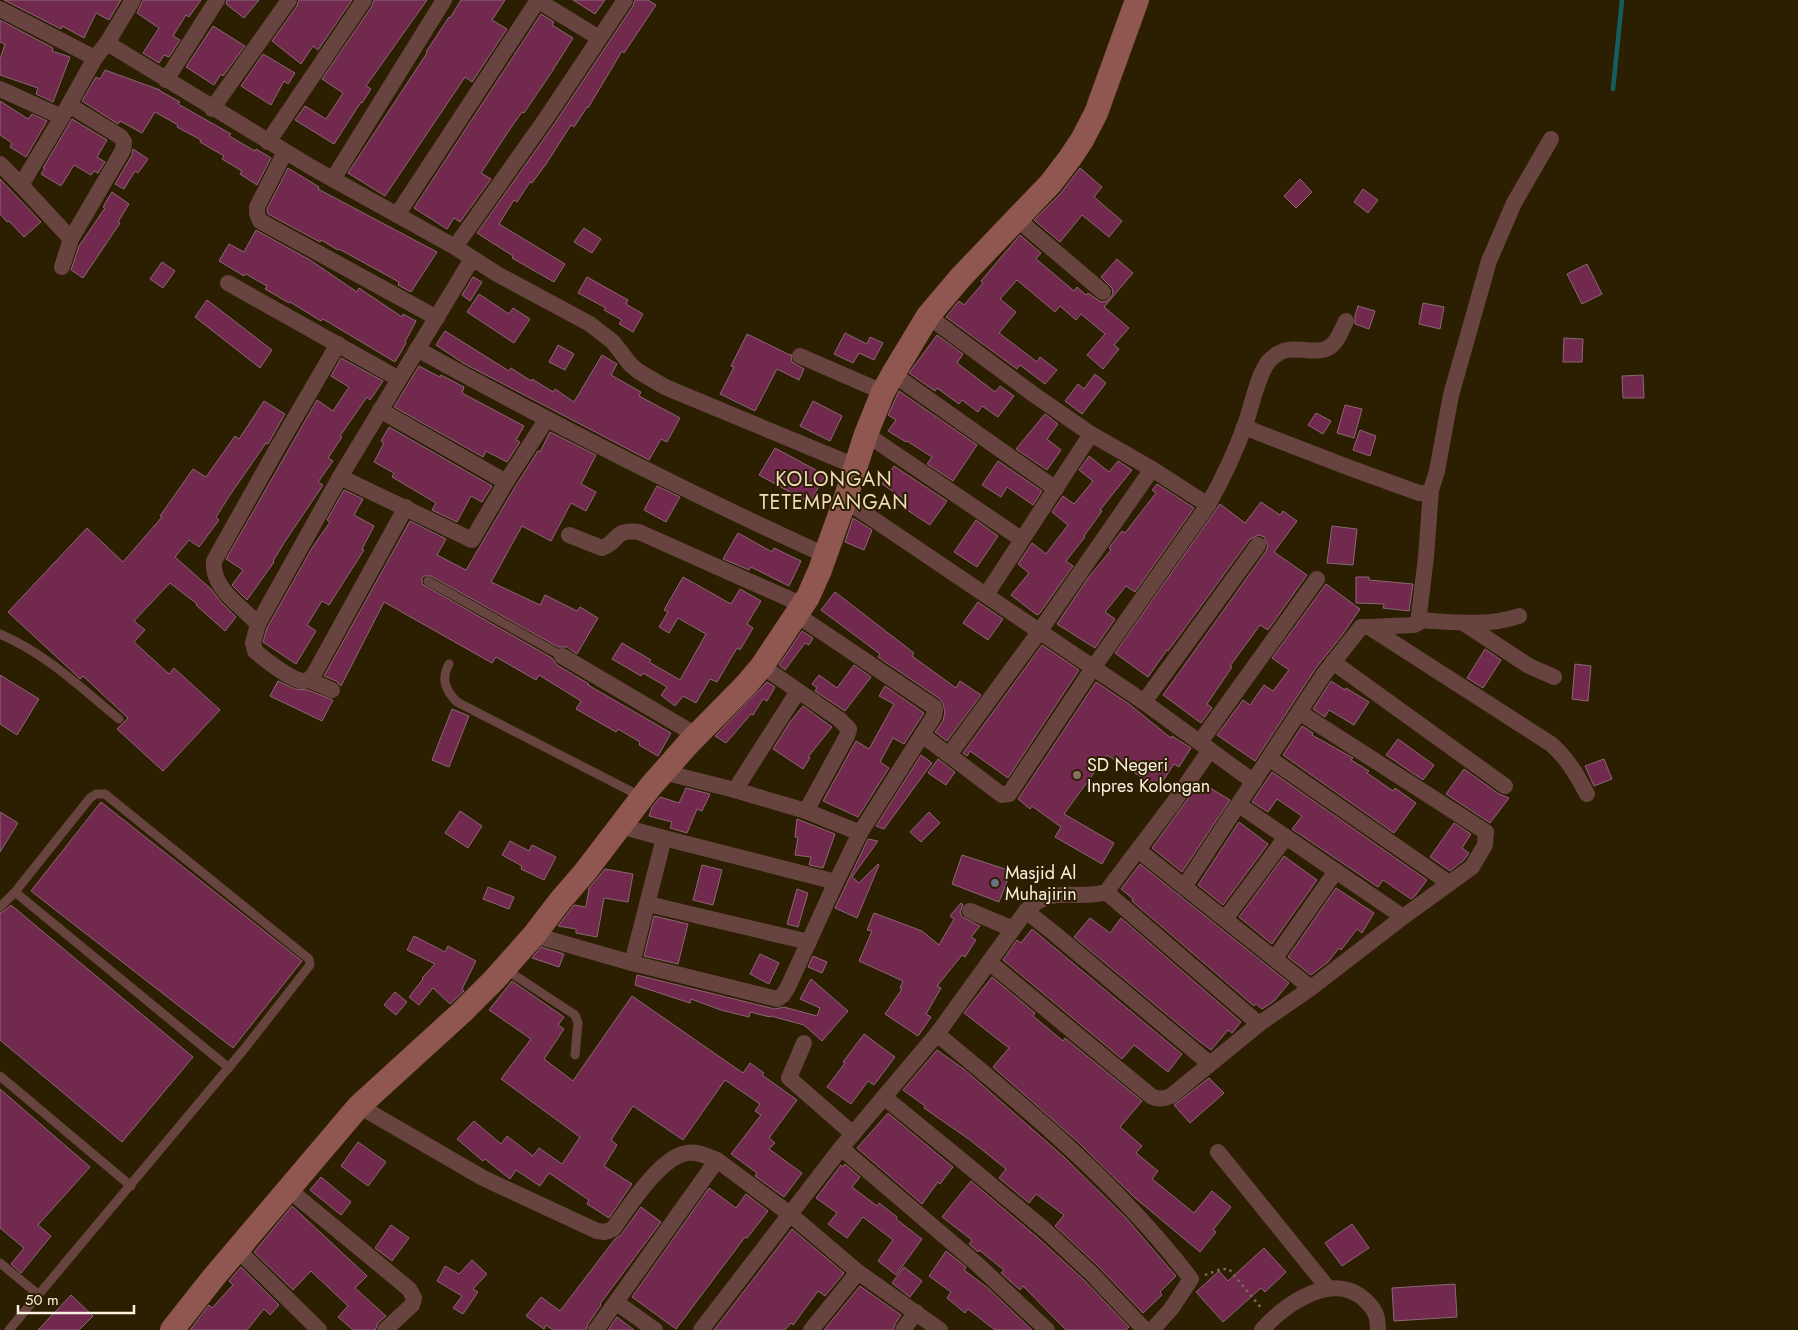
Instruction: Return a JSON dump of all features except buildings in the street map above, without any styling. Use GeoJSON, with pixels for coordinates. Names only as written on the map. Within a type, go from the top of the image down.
{"type":"FeatureCollection","features":[{"type":"Feature","properties":{"kind":"street"},"geometry":{"type":"LineString","coordinates":[[21,185],[66,111],[95,58],[106,44],[133,0]]}},
{"type":"Feature","properties":{"kind":"street"},"geometry":{"type":"LineString","coordinates":[[212,109],[289,0]]}},
{"type":"Feature","properties":{"kind":"street"},"geometry":{"type":"LineString","coordinates":[[268,142],[364,0]]}},
{"type":"Feature","properties":{"kind":"street"},"geometry":{"type":"LineString","coordinates":[[333,179],[444,0]]}},
{"type":"Feature","properties":{"kind":"street"},"geometry":{"type":"LineString","coordinates":[[397,215],[537,0],[598,38]]}},
{"type":"Feature","properties":{"kind":"street"},"geometry":{"type":"LineString","coordinates":[[455,248],[547,117],[625,0]]}},
{"type":"Feature","properties":{"kind":"street"},"geometry":{"type":"LineString","coordinates":[[172,1330],[359,1106],[461,1013],[504,968],[534,935],[663,772],[696,734],[740,691],[762,666],[800,610],[825,556],[866,434],[888,383],[928,316],[961,277],[1056,177],[1082,140],[1096,113],[1137,0]]}},
{"type":"Feature","properties":{"kind":"street"},"geometry":{"type":"LineString","coordinates":[[166,80],[210,2]]}},
{"type":"Feature","properties":{"kind":"street"},"geometry":{"type":"LineString","coordinates":[[0,9],[95,58]]}},
{"type":"Feature","properties":{"kind":"street"},"geometry":{"type":"LineString","coordinates":[[106,44],[268,142],[455,248],[497,274],[590,324],[613,342],[630,364],[646,376],[666,387],[855,466]]}},
{"type":"Feature","properties":{"kind":"street"},"geometry":{"type":"LineString","coordinates":[[0,89],[66,111],[121,137],[124,145],[123,150],[71,239],[62,267]]}},
{"type":"Feature","properties":{"kind":"street"},"geometry":{"type":"LineString","coordinates":[[1184,888],[1299,712],[1333,662],[1360,629],[1414,625],[1418,623],[1426,557],[1430,490],[1436,471],[1451,395],[1489,261],[1514,202],[1550,139]]}},
{"type":"Feature","properties":{"kind":"street"},"geometry":{"type":"LineString","coordinates":[[286,152],[257,207],[260,221],[437,318]]}},
{"type":"Feature","properties":{"kind":"street"},"geometry":{"type":"LineString","coordinates":[[0,164],[71,239]]}},
{"type":"Feature","properties":{"kind":"street"},"geometry":{"type":"LineString","coordinates":[[1017,219],[1103,292]]}},
{"type":"Feature","properties":{"kind":"street"},"geometry":{"type":"LineString","coordinates":[[332,690],[309,680],[304,681],[291,676],[255,651],[253,643],[258,624],[340,477],[472,259]]}},
{"type":"Feature","properties":{"kind":"street"},"geometry":{"type":"LineString","coordinates":[[228,283],[399,378]]}},
{"type":"Feature","properties":{"kind":"street"},"geometry":{"type":"LineString","coordinates":[[928,316],[1033,394],[1091,434],[1152,469],[1208,505]]}},
{"type":"Feature","properties":{"kind":"street"},"geometry":{"type":"LineString","coordinates":[[922,735],[1002,795],[1009,794],[1093,668],[1208,505],[1219,486],[1244,427],[1262,371],[1268,362],[1284,350],[1303,348],[1323,350],[1331,346],[1337,340],[1346,321]]}},
{"type":"Feature","properties":{"kind":"street"},"geometry":{"type":"LineString","coordinates":[[258,624],[220,586],[213,570],[214,561],[338,344]]}},
{"type":"Feature","properties":{"kind":"street"},"geometry":{"type":"LineString","coordinates":[[417,350],[546,420],[735,514],[825,556]]}},
{"type":"Feature","properties":{"kind":"street"},"geometry":{"type":"LineString","coordinates":[[800,356],[888,383],[1056,489]]}},
{"type":"Feature","properties":{"kind":"street"},"geometry":{"type":"LineString","coordinates":[[380,410],[506,482]]}},
{"type":"Feature","properties":{"kind":"street"},"geometry":{"type":"LineString","coordinates":[[340,477],[472,540],[506,482],[546,420]]}},
{"type":"Feature","properties":{"kind":"street"},"geometry":{"type":"LineString","coordinates":[[1244,427],[1420,493],[1426,494],[1430,490]]}},
{"type":"Feature","properties":{"kind":"street"},"geometry":{"type":"LineString","coordinates":[[866,434],[1021,539]]}},
{"type":"Feature","properties":{"kind":"street"},"geometry":{"type":"LineString","coordinates":[[986,595],[1091,434]]}},
{"type":"Feature","properties":{"kind":"street"},"geometry":{"type":"LineString","coordinates":[[949,755],[1039,632],[1152,469]]}},
{"type":"Feature","properties":{"kind":"street"},"geometry":{"type":"LineString","coordinates":[[845,500],[1144,702],[1254,782]]}},
{"type":"Feature","properties":{"kind":"street"},"geometry":{"type":"LineString","coordinates":[[309,680],[406,508]]}},
{"type":"Feature","properties":{"kind":"street"},"geometry":{"type":"LineString","coordinates":[[534,935],[632,963],[777,999],[783,995],[788,987],[860,832],[934,716],[935,710],[934,707],[800,610],[638,532],[628,531],[617,534],[610,544],[602,548],[569,535]]}},
{"type":"Feature","properties":{"kind":"street"},"geometry":{"type":"LineString","coordinates":[[1144,702],[1258,546]]}},
{"type":"Feature","properties":{"kind":"street"},"geometry":{"type":"LineString","coordinates":[[700,1330],[852,1134],[937,1034],[1013,929],[1035,902],[1046,896],[1056,894],[1088,895],[1106,892],[1174,802],[1205,746],[1317,579]]}},
{"type":"Feature","properties":{"kind":"street"},"geometry":{"type":"LineString","coordinates":[[1419,620],[1465,624],[1507,620],[1519,616]]}},
{"type":"Feature","properties":{"kind":"street"},"geometry":{"type":"LineString","coordinates":[[1465,624],[1529,666],[1554,677]]}},
{"type":"Feature","properties":{"kind":"street"},"geometry":{"type":"LineString","coordinates":[[1369,627],[1551,744],[1572,766],[1587,794]]}},
{"type":"Feature","properties":{"kind":"street"},"geometry":{"type":"LineString","coordinates":[[562,656],[696,734]]}},
{"type":"Feature","properties":{"kind":"street"},"geometry":{"type":"LineString","coordinates":[[1333,662],[1505,786]]}},
{"type":"Feature","properties":{"kind":"street"},"geometry":{"type":"LineString","coordinates":[[762,666],[847,725],[849,729],[806,811]]}},
{"type":"Feature","properties":{"kind":"street"},"geometry":{"type":"LineString","coordinates":[[735,790],[798,691]]}},
{"type":"Feature","properties":{"kind":"street"},"geometry":{"type":"LineString","coordinates":[[989,962],[1155,1098],[1165,1098],[1171,1096],[1260,1024],[1312,988],[1403,917],[1472,867],[1485,845],[1486,832],[1299,712]]}},
{"type":"Feature","properties":{"kind":"street"},"geometry":{"type":"LineString","coordinates":[[1269,758],[1449,883]]}},
{"type":"Feature","properties":{"kind":"street"},"geometry":{"type":"LineString","coordinates":[[663,772],[735,790],[806,811],[860,832]]}},
{"type":"Feature","properties":{"kind":"street"},"geometry":{"type":"LineString","coordinates":[[1239,805],[1403,917]]}},
{"type":"Feature","properties":{"kind":"street"},"geometry":{"type":"LineString","coordinates":[[620,826],[836,882]]}},
{"type":"Feature","properties":{"kind":"street"},"geometry":{"type":"LineString","coordinates":[[1225,919],[1286,837]]}},
{"type":"Feature","properties":{"kind":"street"},"geometry":{"type":"LineString","coordinates":[[632,963],[664,838]]}},
{"type":"Feature","properties":{"kind":"street"},"geometry":{"type":"LineString","coordinates":[[1138,850],[1312,988]]}},
{"type":"Feature","properties":{"kind":"street"},"geometry":{"type":"LineString","coordinates":[[1275,958],[1336,871]]}},
{"type":"Feature","properties":{"kind":"street"},"geometry":{"type":"LineString","coordinates":[[1106,892],[1260,1024]]}},
{"type":"Feature","properties":{"kind":"street"},"geometry":{"type":"LineString","coordinates":[[648,904],[809,942]]}},
{"type":"Feature","properties":{"kind":"street"},"geometry":{"type":"LineString","coordinates":[[970,911],[1013,929]]}},
{"type":"Feature","properties":{"kind":"street"},"geometry":{"type":"LineString","coordinates":[[1026,912],[1055,934],[1210,1064]]}},
{"type":"Feature","properties":{"kind":"street"},"geometry":{"type":"LineString","coordinates":[[937,1034],[1033,1114],[1078,1156],[1163,1243],[1191,1279],[1171,1309],[1152,1330]]}},
{"type":"Feature","properties":{"kind":"street"},"geometry":{"type":"LineString","coordinates":[[804,1043],[789,1078],[852,1134]]}},
{"type":"Feature","properties":{"kind":"street"},"geometry":{"type":"LineString","coordinates":[[884,1097],[1044,1230],[1091,1274],[1145,1330]]}},
{"type":"Feature","properties":{"kind":"street"},"geometry":{"type":"LineString","coordinates":[[359,1106],[483,1178],[597,1231],[605,1232],[614,1229],[652,1178],[674,1158],[692,1152],[702,1154],[716,1160],[791,1215],[858,1272],[940,1330]]}},
{"type":"Feature","properties":{"kind":"street"},"geometry":{"type":"LineString","coordinates":[[841,1148],[977,1264],[1047,1330]]}},
{"type":"Feature","properties":{"kind":"street"},"geometry":{"type":"LineString","coordinates":[[1218,1152],[1328,1288]]}},
{"type":"Feature","properties":{"kind":"street"},"geometry":{"type":"LineString","coordinates":[[596,1330],[617,1303],[716,1160]]}},
{"type":"Feature","properties":{"kind":"street"},"geometry":{"type":"LineString","coordinates":[[288,1189],[409,1289],[414,1298],[412,1305],[384,1330]]}},
{"type":"Feature","properties":{"kind":"street"},"geometry":{"type":"LineString","coordinates":[[238,1249],[319,1330]]}},
{"type":"Feature","properties":{"kind":"street"},"geometry":{"type":"LineString","coordinates":[[811,1330],[858,1272]]}},
{"type":"Feature","properties":{"kind":"street"},"geometry":{"type":"LineString","coordinates":[[1267,1325],[1308,1294],[1328,1288],[1348,1289],[1362,1296],[1377,1314],[1378,1330]]}},
{"type":"Feature","properties":{"kind":"street"},"geometry":{"type":"LineString","coordinates":[[617,1303],[655,1330]]}},
{"type":"Feature","properties":{"kind":"street"},"geometry":{"type":"LineString","coordinates":[[903,1330],[916,1312]]}},
{"type":"Feature","properties":{"kind":"lane"},"geometry":{"type":"LineString","coordinates":[[428,581],[562,656]]}},
{"type":"Feature","properties":{"kind":"lane"},"geometry":{"type":"LineString","coordinates":[[0,634],[15,640],[45,658],[119,719]]}},
{"type":"Feature","properties":{"kind":"lane"},"geometry":{"type":"LineString","coordinates":[[449,664],[445,671],[444,682],[449,694],[457,702],[642,797]]}},
{"type":"Feature","properties":{"kind":"lane"},"geometry":{"type":"LineString","coordinates":[[0,907],[15,892],[90,798],[96,794],[105,794],[309,959],[310,963],[308,969],[229,1068],[9,1330]]}},
{"type":"Feature","properties":{"kind":"lane"},"geometry":{"type":"LineString","coordinates":[[15,892],[229,1068]]}},
{"type":"Feature","properties":{"kind":"lane"},"geometry":{"type":"LineString","coordinates":[[504,968],[574,1015],[578,1023],[575,1055]]}},
{"type":"Feature","properties":{"kind":"lane"},"geometry":{"type":"LineString","coordinates":[[0,1076],[131,1186]]}},
{"type":"Feature","properties":{"kind":"lane"},"geometry":{"type":"LineString","coordinates":[[0,1263],[39,1295]]}},
{"type":"Feature","properties":{"kind":"path"},"geometry":{"type":"LineString","coordinates":[[1191,1279],[1221,1269],[1229,1269],[1267,1325]]}},
{"type":"Feature","properties":{"kind":"waterway"},"geometry":{"type":"LineString","coordinates":[[1613,89],[1622,0]]}},
{"type":"Feature","properties":{"kind":"place","name":"SD Negeri Inpres Kolongan"},"geometry":{"type":"Point","coordinates":[1077,775]}},
{"type":"Feature","properties":{"kind":"place","name":"Masjid Al Muhajirin"},"geometry":{"type":"Point","coordinates":[995,883]}},
{"type":"Feature","properties":{"kind":"district","name":"KOLONGAN TETEMPANGAN"},"geometry":{"type":"Point","coordinates":[834,490]}}]}
